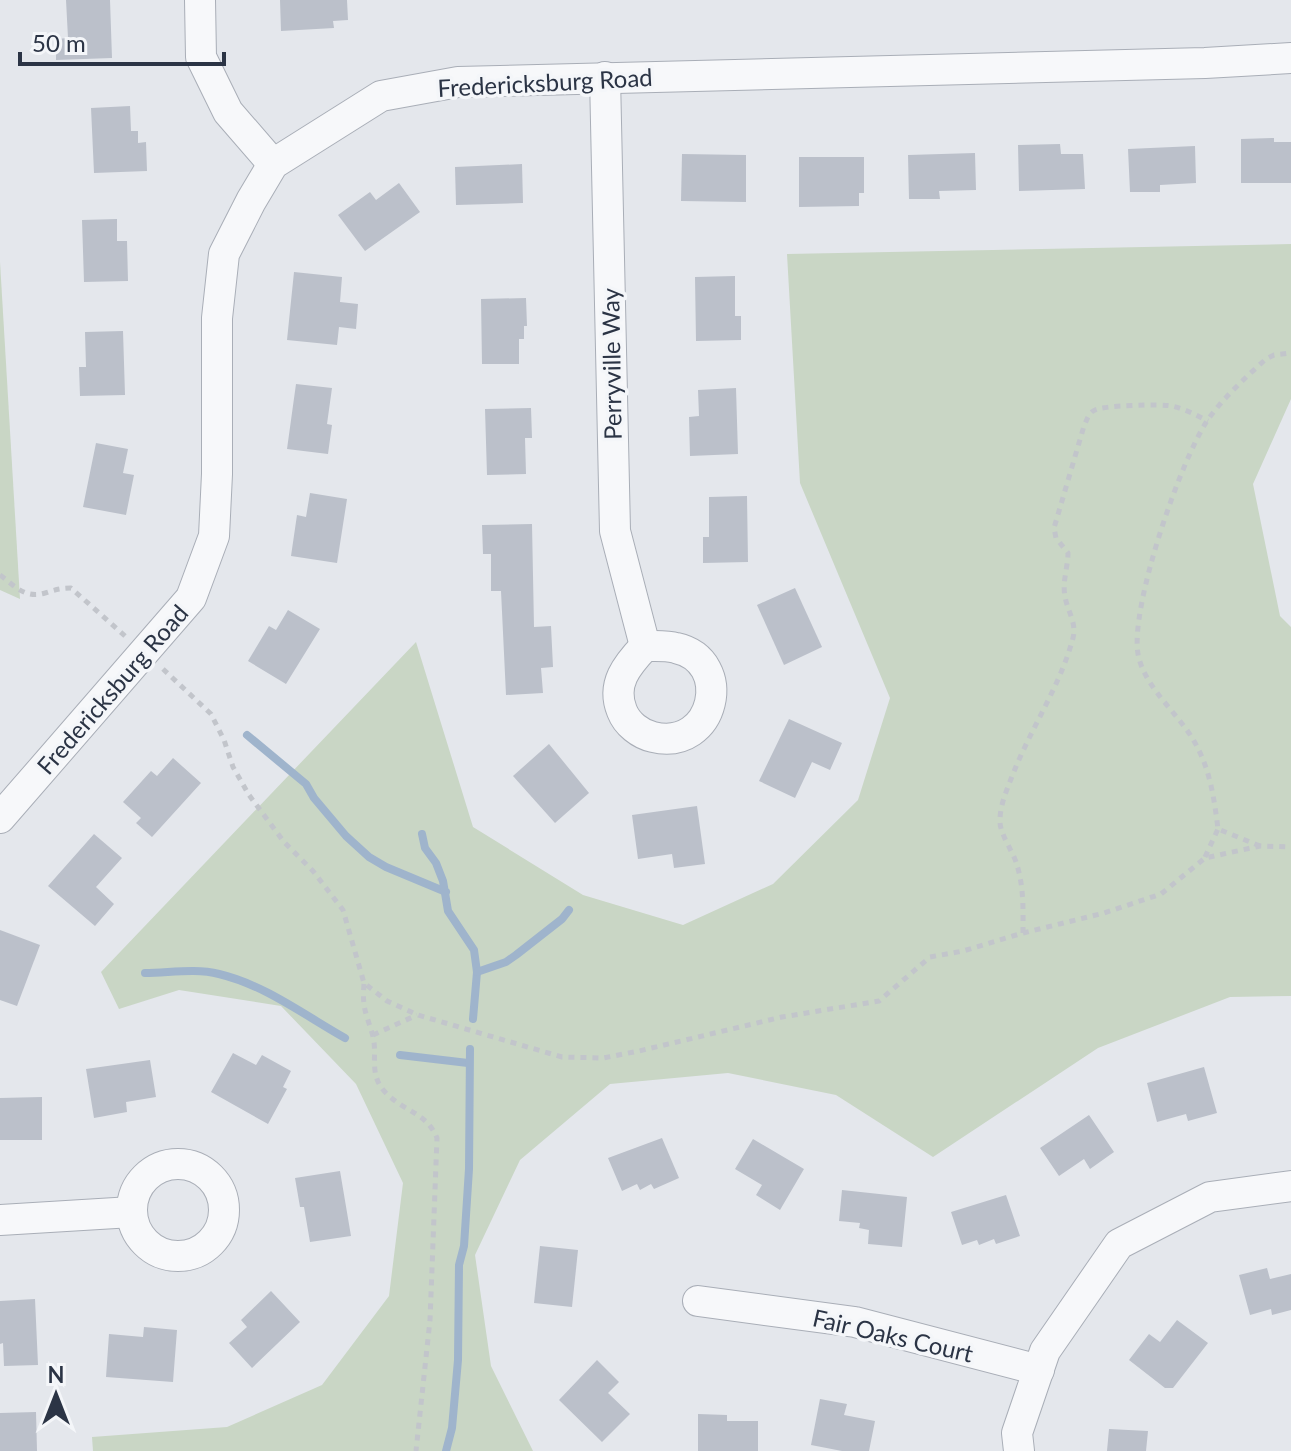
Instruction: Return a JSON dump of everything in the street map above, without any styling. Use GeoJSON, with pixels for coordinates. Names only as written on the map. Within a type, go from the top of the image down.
{"type":"FeatureCollection","features":[{"type":"Feature","properties":{"kind":"street"},"geometry":{"type":"LineString","coordinates":[[200,0],[201,57],[228,112],[273,164]]}},
{"type":"Feature","properties":{"kind":"street","name":"Fredericksburg Road"},"geometry":{"type":"LineString","coordinates":[[0,818],[191,598],[214,536],[217,318],[224,254],[273,164],[381,96],[458,82],[1205,63],[1291,58]]}},
{"type":"Feature","properties":{"kind":"street","name":"Perryville Way"},"geometry":{"type":"LineString","coordinates":[[605,77],[615,531],[645,646]]}},
{"type":"Feature","properties":{"kind":"street"},"geometry":{"type":"LineString","coordinates":[[1019,1451],[1017,1433],[1045,1351],[1119,1244],[1210,1197],[1291,1186]]}},
{"type":"Feature","properties":{"kind":"street"},"geometry":{"type":"LineString","coordinates":[[0,1220],[132,1212]]}},
{"type":"Feature","properties":{"kind":"street","name":"Fair Oaks Court"},"geometry":{"type":"LineString","coordinates":[[698,1301],[855,1322],[1039,1370]]}},
{"type":"Feature","properties":{"kind":"path"},"geometry":{"type":"LineString","coordinates":[[364,983],[387,1001],[442,1023],[562,1057],[603,1058],[794,1015],[879,1001],[930,957],[1104,913],[1161,894],[1205,858],[1218,829],[1209,769],[1193,739],[1148,676],[1138,655],[1138,624],[1150,568],[1185,465],[1208,421],[1266,359],[1291,353]]}},
{"type":"Feature","properties":{"kind":"path"},"geometry":{"type":"LineString","coordinates":[[1023,933],[1023,894],[1018,867],[1010,844],[1001,831],[1000,820],[1004,799],[1022,750],[1054,686],[1074,636],[1073,617],[1064,593],[1068,553],[1056,538],[1054,528],[1084,426],[1088,415],[1096,409],[1146,406],[1169,406],[1208,421]]}},
{"type":"Feature","properties":{"kind":"path"},"geometry":{"type":"LineString","coordinates":[[0,575],[23,593],[32,595],[71,588],[191,693],[211,714],[233,767],[249,795],[284,842],[313,871],[343,910],[364,983],[364,1014],[373,1035],[375,1076],[384,1092],[407,1110],[430,1122],[437,1138],[430,1320],[416,1451]]}},
{"type":"Feature","properties":{"kind":"path"},"geometry":{"type":"LineString","coordinates":[[1218,829],[1260,846]]}},
{"type":"Feature","properties":{"kind":"path"},"geometry":{"type":"LineString","coordinates":[[1205,858],[1260,846],[1291,847]]}},
{"type":"Feature","properties":{"kind":"path"},"geometry":{"type":"LineString","coordinates":[[373,1035],[418,1015]]}},
{"type":"Feature","properties":{"kind":"green space"},"geometry":{"type":"Polygon","coordinates":[[[1291,244],[1291,399],[1253,484],[1280,616],[1291,627],[1291,996],[1230,997],[1098,1048],[933,1157],[836,1095],[728,1073],[610,1084],[520,1160],[475,1255],[491,1366],[533,1451],[93,1451],[92,1437],[227,1427],[322,1385],[389,1296],[403,1183],[356,1084],[281,1006],[179,990],[119,1009],[101,972],[416,642],[473,827],[583,895],[683,925],[773,884],[858,800],[890,698],[800,483],[787,254],[1291,244]]]}},
{"type":"Feature","properties":{"kind":"green space"},"geometry":{"type":"Polygon","coordinates":[[[0,262],[20,599],[0,590],[0,262]]]}},
{"type":"Feature","properties":{"kind":"building"},"geometry":{"type":"Polygon","coordinates":[[[66,0],[110,0],[112,58],[56,60],[56,39],[68,38],[66,0]]]}},
{"type":"Feature","properties":{"kind":"building"},"geometry":{"type":"Polygon","coordinates":[[[280,0],[347,0],[348,20],[333,21],[334,28],[281,31],[280,0]]]}},
{"type":"Feature","properties":{"kind":"building"},"geometry":{"type":"Polygon","coordinates":[[[130,106],[131,131],[138,131],[138,143],[146,142],[147,171],[94,173],[91,108],[130,106]]]}},
{"type":"Feature","properties":{"kind":"building"},"geometry":{"type":"Polygon","coordinates":[[[1274,138],[1274,142],[1291,142],[1291,183],[1241,183],[1241,139],[1274,138]]]}},
{"type":"Feature","properties":{"kind":"building"},"geometry":{"type":"Polygon","coordinates":[[[1060,144],[1061,154],[1083,154],[1085,189],[1019,191],[1018,145],[1060,144]]]}},
{"type":"Feature","properties":{"kind":"building"},"geometry":{"type":"Polygon","coordinates":[[[1195,146],[1196,183],[1160,185],[1160,192],[1130,192],[1128,149],[1195,146]]]}},
{"type":"Feature","properties":{"kind":"building"},"geometry":{"type":"Polygon","coordinates":[[[975,153],[976,190],[939,191],[940,199],[909,199],[908,155],[975,153]]]}},
{"type":"Feature","properties":{"kind":"building"},"geometry":{"type":"Polygon","coordinates":[[[682,154],[746,155],[746,202],[681,201],[682,154]]]}},
{"type":"Feature","properties":{"kind":"building"},"geometry":{"type":"Polygon","coordinates":[[[799,157],[864,157],[864,193],[859,193],[859,206],[799,207],[799,157]]]}},
{"type":"Feature","properties":{"kind":"building"},"geometry":{"type":"Polygon","coordinates":[[[522,164],[523,203],[456,205],[455,167],[522,164]]]}},
{"type":"Feature","properties":{"kind":"building"},"geometry":{"type":"Polygon","coordinates":[[[399,183],[420,212],[365,251],[338,215],[370,192],[376,200],[399,183]]]}},
{"type":"Feature","properties":{"kind":"building"},"geometry":{"type":"Polygon","coordinates":[[[117,219],[117,241],[127,241],[128,281],[84,282],[82,220],[117,219]]]}},
{"type":"Feature","properties":{"kind":"building"},"geometry":{"type":"Polygon","coordinates":[[[294,272],[342,277],[340,302],[358,304],[356,329],[339,327],[337,345],[287,340],[294,272]]]}},
{"type":"Feature","properties":{"kind":"building"},"geometry":{"type":"Polygon","coordinates":[[[735,276],[735,316],[741,316],[741,340],[696,341],[695,277],[735,276]]]}},
{"type":"Feature","properties":{"kind":"building"},"geometry":{"type":"Polygon","coordinates":[[[526,298],[527,326],[524,326],[524,339],[519,339],[519,364],[482,364],[481,299],[526,298]]]}},
{"type":"Feature","properties":{"kind":"building"},"geometry":{"type":"Polygon","coordinates":[[[123,331],[125,395],[80,396],[79,367],[86,367],[85,332],[123,331]]]}},
{"type":"Feature","properties":{"kind":"building"},"geometry":{"type":"Polygon","coordinates":[[[296,384],[332,388],[327,424],[332,425],[328,454],[287,449],[296,384]]]}},
{"type":"Feature","properties":{"kind":"building"},"geometry":{"type":"Polygon","coordinates":[[[736,388],[738,454],[690,456],[689,417],[699,416],[698,390],[736,388]]]}},
{"type":"Feature","properties":{"kind":"building"},"geometry":{"type":"Polygon","coordinates":[[[531,408],[532,438],[525,438],[526,474],[487,475],[485,409],[531,408]]]}},
{"type":"Feature","properties":{"kind":"building"},"geometry":{"type":"Polygon","coordinates":[[[96,443],[128,449],[123,473],[134,475],[126,515],[83,507],[96,443]]]}},
{"type":"Feature","properties":{"kind":"building"},"geometry":{"type":"Polygon","coordinates":[[[310,493],[347,499],[337,563],[291,556],[297,515],[306,517],[310,493]]]}},
{"type":"Feature","properties":{"kind":"building"},"geometry":{"type":"Polygon","coordinates":[[[747,496],[748,562],[703,563],[703,537],[709,537],[709,497],[747,496]]]}},
{"type":"Feature","properties":{"kind":"building"},"geometry":{"type":"Polygon","coordinates":[[[532,524],[534,627],[551,626],[553,667],[541,668],[543,693],[506,695],[501,591],[491,591],[491,554],[483,554],[482,525],[532,524]]]}},
{"type":"Feature","properties":{"kind":"building"},"geometry":{"type":"Polygon","coordinates":[[[795,588],[822,647],[784,665],[757,605],[795,588]]]}},
{"type":"Feature","properties":{"kind":"building"},"geometry":{"type":"Polygon","coordinates":[[[288,610],[320,629],[286,684],[248,661],[269,626],[276,630],[288,610]]]}},
{"type":"Feature","properties":{"kind":"building"},"geometry":{"type":"Polygon","coordinates":[[[789,719],[842,743],[830,770],[812,762],[795,798],[759,781],[789,719]]]}},
{"type":"Feature","properties":{"kind":"building"},"geometry":{"type":"Polygon","coordinates":[[[549,744],[589,793],[555,823],[513,776],[549,744]]]}},
{"type":"Feature","properties":{"kind":"building"},"geometry":{"type":"Polygon","coordinates":[[[173,758],[201,783],[152,837],[136,823],[141,818],[123,802],[151,771],[157,776],[173,758]]]}},
{"type":"Feature","properties":{"kind":"building"},"geometry":{"type":"Polygon","coordinates":[[[697,806],[705,864],[674,868],[672,854],[638,859],[632,815],[697,806]]]}},
{"type":"Feature","properties":{"kind":"building"},"geometry":{"type":"Polygon","coordinates":[[[94,834],[122,858],[96,887],[114,904],[95,926],[48,886],[94,834]]]}},
{"type":"Feature","properties":{"kind":"building"},"geometry":{"type":"Polygon","coordinates":[[[0,930],[40,945],[17,1006],[0,1000],[0,930]]]}},
{"type":"Feature","properties":{"kind":"building"},"geometry":{"type":"Polygon","coordinates":[[[233,1053],[256,1065],[262,1055],[291,1071],[283,1087],[287,1089],[268,1124],[211,1092],[233,1053]]]}},
{"type":"Feature","properties":{"kind":"building"},"geometry":{"type":"Polygon","coordinates":[[[150,1060],[156,1097],[126,1102],[127,1112],[94,1118],[86,1069],[150,1060]]]}},
{"type":"Feature","properties":{"kind":"building"},"geometry":{"type":"Polygon","coordinates":[[[1204,1067],[1217,1113],[1188,1121],[1186,1114],[1157,1122],[1147,1083],[1204,1067]]]}},
{"type":"Feature","properties":{"kind":"building"},"geometry":{"type":"Polygon","coordinates":[[[42,1097],[42,1140],[0,1140],[0,1098],[42,1097]]]}},
{"type":"Feature","properties":{"kind":"building"},"geometry":{"type":"Polygon","coordinates":[[[1089,1115],[1114,1152],[1090,1169],[1084,1159],[1059,1176],[1040,1148],[1089,1115]]]}},
{"type":"Feature","properties":{"kind":"building"},"geometry":{"type":"Polygon","coordinates":[[[662,1138],[679,1178],[654,1189],[651,1184],[640,1190],[637,1184],[622,1191],[608,1158],[662,1138]]]}},
{"type":"Feature","properties":{"kind":"building"},"geometry":{"type":"Polygon","coordinates":[[[753,1139],[804,1169],[780,1210],[756,1195],[762,1185],[735,1169],[753,1139]]]}},
{"type":"Feature","properties":{"kind":"building"},"geometry":{"type":"Polygon","coordinates":[[[340,1171],[351,1236],[310,1242],[295,1178],[340,1171]]]}},
{"type":"Feature","properties":{"kind":"building"},"geometry":{"type":"Polygon","coordinates":[[[842,1190],[907,1197],[902,1247],[868,1244],[869,1230],[859,1228],[860,1223],[839,1221],[842,1190]]]}},
{"type":"Feature","properties":{"kind":"building"},"geometry":{"type":"Polygon","coordinates":[[[1006,1195],[1020,1236],[996,1244],[994,1239],[979,1245],[977,1240],[962,1245],[951,1212],[1006,1195]]]}},
{"type":"Feature","properties":{"kind":"building"},"geometry":{"type":"Polygon","coordinates":[[[540,1246],[578,1250],[572,1307],[534,1303],[540,1246]]]}},
{"type":"Feature","properties":{"kind":"building"},"geometry":{"type":"Polygon","coordinates":[[[1267,1268],[1270,1279],[1291,1274],[1291,1310],[1272,1315],[1271,1309],[1250,1315],[1239,1275],[1267,1268]]]}},
{"type":"Feature","properties":{"kind":"building"},"geometry":{"type":"Polygon","coordinates":[[[271,1291],[300,1322],[252,1368],[229,1343],[247,1327],[241,1320],[271,1291]]]}},
{"type":"Feature","properties":{"kind":"building"},"geometry":{"type":"Polygon","coordinates":[[[35,1299],[38,1365],[4,1366],[3,1343],[0,1344],[0,1301],[35,1299]]]}},
{"type":"Feature","properties":{"kind":"building"},"geometry":{"type":"Polygon","coordinates":[[[1177,1320],[1208,1343],[1173,1388],[1165,1388],[1129,1360],[1149,1334],[1160,1342],[1177,1320]]]}},
{"type":"Feature","properties":{"kind":"building"},"geometry":{"type":"Polygon","coordinates":[[[144,1327],[177,1330],[173,1382],[106,1377],[109,1334],[143,1337],[144,1327]]]}},
{"type":"Feature","properties":{"kind":"building"},"geometry":{"type":"Polygon","coordinates":[[[597,1360],[619,1382],[608,1393],[630,1414],[602,1442],[559,1400],[597,1360]]]}},
{"type":"Feature","properties":{"kind":"building"},"geometry":{"type":"Polygon","coordinates":[[[820,1399],[847,1404],[844,1415],[875,1421],[869,1451],[842,1451],[811,1445],[820,1399]]]}},
{"type":"Feature","properties":{"kind":"building"},"geometry":{"type":"Polygon","coordinates":[[[36,1412],[37,1451],[0,1451],[0,1413],[36,1412]]]}},
{"type":"Feature","properties":{"kind":"building"},"geometry":{"type":"Polygon","coordinates":[[[698,1414],[727,1415],[727,1421],[758,1421],[758,1451],[698,1451],[698,1414]]]}},
{"type":"Feature","properties":{"kind":"building"},"geometry":{"type":"Polygon","coordinates":[[[1109,1429],[1148,1431],[1146,1451],[1107,1451],[1109,1429]]]}},
{"type":"Feature","properties":{"kind":"waterway"},"geometry":{"type":"LineString","coordinates":[[247,735],[306,784],[346,836],[369,857],[446,892]]}},
{"type":"Feature","properties":{"kind":"waterway"},"geometry":{"type":"LineString","coordinates":[[422,834],[425,848],[436,863],[443,881],[448,911],[474,950],[477,972],[473,1019]]}},
{"type":"Feature","properties":{"kind":"waterway"},"geometry":{"type":"LineString","coordinates":[[477,972],[506,962],[562,919],[569,910]]}},
{"type":"Feature","properties":{"kind":"waterway"},"geometry":{"type":"LineString","coordinates":[[145,973],[201,971],[236,979],[268,993],[345,1038]]}},
{"type":"Feature","properties":{"kind":"waterway"},"geometry":{"type":"LineString","coordinates":[[446,1451],[452,1428],[458,1360],[459,1265],[464,1246],[469,1169],[470,1049]]}},
{"type":"Feature","properties":{"kind":"waterway"},"geometry":{"type":"LineString","coordinates":[[400,1055],[468,1063]]}}]}
